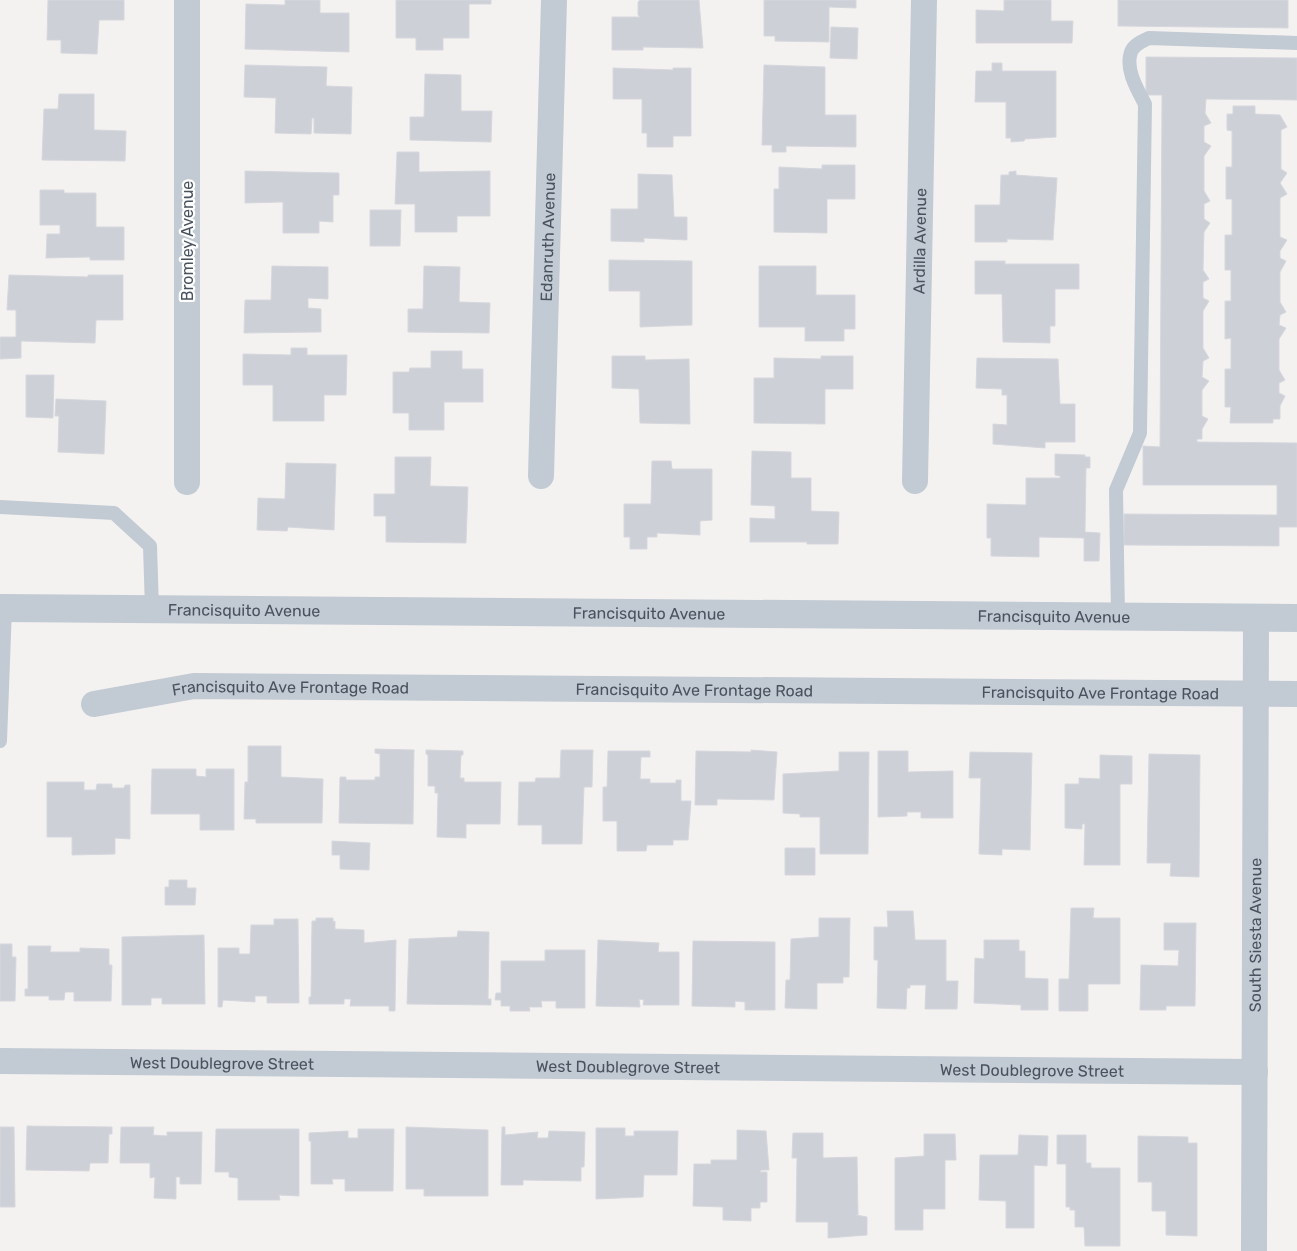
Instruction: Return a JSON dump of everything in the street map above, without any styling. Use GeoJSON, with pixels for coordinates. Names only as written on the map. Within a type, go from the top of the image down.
{"type":"FeatureCollection","features":[{"type":"Feature","properties":{"kind":"street","name":"Bromley Avenue"},"geometry":{"type":"LineString","coordinates":[[187,0],[187,482]]}},
{"type":"Feature","properties":{"kind":"street","name":"Edanruth Avenue"},"geometry":{"type":"LineString","coordinates":[[541,476],[554,0]]}},
{"type":"Feature","properties":{"kind":"street","name":"Ardilla Avenue"},"geometry":{"type":"LineString","coordinates":[[915,481],[924,0]]}},
{"type":"Feature","properties":{"kind":"street","name":"Francisquito Avenue"},"geometry":{"type":"LineString","coordinates":[[2,608],[1297,618]]}},
{"type":"Feature","properties":{"kind":"street","name":"South Siesta Avenue"},"geometry":{"type":"LineString","coordinates":[[1254,1251],[1256,618]]}},
{"type":"Feature","properties":{"kind":"street","name":"Francisquito Ave Frontage Road"},"geometry":{"type":"LineString","coordinates":[[94,704],[194,686],[1297,694]]}},
{"type":"Feature","properties":{"kind":"street","name":"West Doublegrove Street"},"geometry":{"type":"LineString","coordinates":[[0,1061],[1255,1072]]}},
{"type":"Feature","properties":{"kind":"lane"},"geometry":{"type":"LineString","coordinates":[[1118,617],[1116,490],[1140,433],[1144,104],[1132,77],[1131,52],[1137,44],[1150,38],[1297,43]]}},
{"type":"Feature","properties":{"kind":"lane"},"geometry":{"type":"LineString","coordinates":[[2,507],[114,513],[150,546],[152,609]]}},
{"type":"Feature","properties":{"kind":"lane"},"geometry":{"type":"LineString","coordinates":[[0,741],[2,608]]}},
{"type":"Feature","properties":{"kind":"building"},"geometry":{"type":"Polygon","coordinates":[[[48,0],[124,0],[124,20],[99,20],[97,54],[61,53],[61,40],[47,40],[48,0]]]}},
{"type":"Feature","properties":{"kind":"building"},"geometry":{"type":"Polygon","coordinates":[[[285,0],[320,0],[320,13],[349,13],[349,52],[245,49],[246,4],[285,5],[285,0]]]}},
{"type":"Feature","properties":{"kind":"building"},"geometry":{"type":"Polygon","coordinates":[[[396,0],[491,0],[491,4],[469,4],[469,38],[443,38],[443,50],[416,50],[416,38],[396,38],[396,0]]]}},
{"type":"Feature","properties":{"kind":"building"},"geometry":{"type":"Polygon","coordinates":[[[640,0],[699,0],[703,48],[643,47],[643,50],[612,50],[612,17],[640,17],[638,15],[638,2],[640,0]]]}},
{"type":"Feature","properties":{"kind":"building"},"geometry":{"type":"Polygon","coordinates":[[[764,0],[856,0],[856,8],[829,7],[829,42],[775,41],[775,36],[764,36],[764,0]]]}},
{"type":"Feature","properties":{"kind":"building"},"geometry":{"type":"Polygon","coordinates":[[[1004,0],[1051,0],[1051,21],[1073,21],[1072,43],[976,43],[976,10],[1004,11],[1004,0]]]}},
{"type":"Feature","properties":{"kind":"building"},"geometry":{"type":"Polygon","coordinates":[[[1118,0],[1288,0],[1288,28],[1118,26],[1118,0]]]}},
{"type":"Feature","properties":{"kind":"building"},"geometry":{"type":"Polygon","coordinates":[[[831,27],[858,28],[857,59],[830,58],[831,27]]]}},
{"type":"Feature","properties":{"kind":"building"},"geometry":{"type":"Polygon","coordinates":[[[1146,57],[1297,58],[1297,100],[1206,99],[1205,113],[1211,123],[1204,126],[1204,142],[1211,146],[1204,156],[1204,191],[1210,201],[1204,204],[1204,219],[1210,223],[1204,232],[1203,270],[1209,279],[1203,282],[1203,298],[1209,301],[1203,311],[1203,348],[1209,358],[1203,361],[1202,377],[1209,381],[1202,390],[1202,416],[1208,419],[1202,429],[1202,439],[1197,439],[1197,442],[1297,443],[1297,527],[1279,527],[1279,546],[1124,545],[1124,514],[1277,515],[1277,485],[1143,485],[1143,446],[1160,447],[1162,95],[1146,95],[1146,57]]]}},
{"type":"Feature","properties":{"kind":"building"},"geometry":{"type":"Polygon","coordinates":[[[992,63],[1002,63],[1002,71],[1056,71],[1056,137],[1011,142],[1011,138],[1006,138],[1006,102],[975,102],[976,71],[992,71],[992,63]]]}},
{"type":"Feature","properties":{"kind":"building"},"geometry":{"type":"Polygon","coordinates":[[[245,65],[327,67],[326,86],[352,87],[351,134],[314,133],[314,118],[312,118],[311,134],[275,133],[276,98],[244,97],[245,65]]]}},
{"type":"Feature","properties":{"kind":"building"},"geometry":{"type":"Polygon","coordinates":[[[764,65],[825,67],[825,115],[856,115],[856,147],[786,146],[786,152],[772,152],[772,145],[762,145],[764,65]]]}},
{"type":"Feature","properties":{"kind":"building"},"geometry":{"type":"Polygon","coordinates":[[[613,68],[673,70],[673,68],[691,68],[691,136],[673,136],[673,147],[647,147],[647,133],[642,133],[642,99],[613,99],[613,68]]]}},
{"type":"Feature","properties":{"kind":"building"},"geometry":{"type":"Polygon","coordinates":[[[425,74],[461,75],[461,111],[492,111],[491,142],[410,140],[410,117],[424,117],[425,74]]]}},
{"type":"Feature","properties":{"kind":"building"},"geometry":{"type":"Polygon","coordinates":[[[59,94],[94,94],[94,130],[126,131],[125,161],[42,160],[44,109],[58,109],[59,94]]]}},
{"type":"Feature","properties":{"kind":"building"},"geometry":{"type":"Polygon","coordinates":[[[1233,106],[1255,106],[1255,114],[1280,115],[1287,127],[1281,130],[1281,169],[1287,173],[1280,183],[1287,194],[1280,198],[1280,237],[1287,240],[1280,251],[1280,258],[1286,261],[1280,272],[1280,302],[1286,312],[1280,315],[1279,325],[1286,328],[1279,339],[1279,370],[1285,380],[1279,383],[1279,393],[1285,396],[1280,406],[1280,419],[1273,419],[1273,423],[1230,423],[1231,407],[1225,407],[1225,369],[1231,369],[1231,338],[1225,339],[1225,301],[1231,301],[1231,270],[1225,270],[1225,235],[1232,235],[1232,199],[1226,199],[1226,167],[1232,167],[1232,131],[1227,130],[1227,114],[1233,114],[1233,106]]]}},
{"type":"Feature","properties":{"kind":"building"},"geometry":{"type":"Polygon","coordinates":[[[397,152],[419,152],[419,172],[490,171],[490,216],[457,216],[457,232],[415,232],[415,204],[395,204],[397,152]]]}},
{"type":"Feature","properties":{"kind":"building"},"geometry":{"type":"Polygon","coordinates":[[[822,165],[855,165],[855,199],[827,199],[827,233],[774,232],[774,189],[779,189],[779,167],[822,169],[822,165]]]}},
{"type":"Feature","properties":{"kind":"building"},"geometry":{"type":"Polygon","coordinates":[[[245,171],[339,173],[339,195],[333,195],[333,222],[319,221],[319,233],[283,233],[283,202],[245,203],[245,171]]]}},
{"type":"Feature","properties":{"kind":"building"},"geometry":{"type":"Polygon","coordinates":[[[1016,171],[1016,175],[1057,178],[1053,240],[1007,239],[1007,242],[975,242],[975,205],[1000,205],[1001,175],[1009,175],[1009,172],[1016,171]]]}},
{"type":"Feature","properties":{"kind":"building"},"geometry":{"type":"Polygon","coordinates":[[[638,174],[672,175],[674,217],[687,217],[687,240],[644,238],[644,242],[611,241],[611,209],[638,209],[638,174]]]}},
{"type":"Feature","properties":{"kind":"building"},"geometry":{"type":"Polygon","coordinates":[[[40,190],[64,190],[64,193],[96,193],[96,227],[124,227],[124,260],[90,260],[90,257],[46,258],[47,234],[60,234],[60,225],[40,225],[40,190]]]}},
{"type":"Feature","properties":{"kind":"building"},"geometry":{"type":"Polygon","coordinates":[[[370,210],[401,210],[400,246],[370,246],[370,210]]]}},
{"type":"Feature","properties":{"kind":"building"},"geometry":{"type":"Polygon","coordinates":[[[609,260],[692,261],[692,325],[640,327],[640,291],[609,291],[609,260]]]}},
{"type":"Feature","properties":{"kind":"building"},"geometry":{"type":"Polygon","coordinates":[[[975,261],[1005,261],[1005,264],[1079,264],[1079,289],[1055,289],[1055,326],[1050,326],[1050,343],[1003,342],[1002,294],[975,294],[975,261]]]}},
{"type":"Feature","properties":{"kind":"building"},"geometry":{"type":"Polygon","coordinates":[[[272,266],[328,267],[328,299],[308,298],[308,308],[321,309],[321,332],[244,333],[245,300],[271,300],[272,266]]]}},
{"type":"Feature","properties":{"kind":"building"},"geometry":{"type":"Polygon","coordinates":[[[424,266],[460,267],[459,302],[490,303],[489,333],[408,332],[408,309],[423,309],[424,266]]]}},
{"type":"Feature","properties":{"kind":"building"},"geometry":{"type":"Polygon","coordinates":[[[759,266],[816,266],[816,295],[855,295],[855,329],[844,329],[844,341],[805,341],[805,327],[759,327],[759,266]]]}},
{"type":"Feature","properties":{"kind":"building"},"geometry":{"type":"Polygon","coordinates":[[[9,275],[88,277],[88,275],[123,275],[123,320],[96,320],[95,343],[21,341],[21,358],[0,359],[0,337],[16,337],[16,310],[7,310],[9,275]]]}},
{"type":"Feature","properties":{"kind":"building"},"geometry":{"type":"Polygon","coordinates":[[[291,348],[307,348],[307,355],[347,355],[346,395],[324,395],[324,421],[273,421],[273,385],[243,385],[243,354],[291,355],[291,348]]]}},
{"type":"Feature","properties":{"kind":"building"},"geometry":{"type":"Polygon","coordinates":[[[431,351],[462,351],[462,369],[483,369],[483,402],[444,402],[444,430],[409,430],[409,413],[393,413],[393,372],[409,372],[410,368],[431,368],[431,351]]]}},
{"type":"Feature","properties":{"kind":"building"},"geometry":{"type":"Polygon","coordinates":[[[612,356],[645,356],[645,360],[689,359],[690,424],[640,423],[639,389],[612,388],[612,356]]]}},
{"type":"Feature","properties":{"kind":"building"},"geometry":{"type":"Polygon","coordinates":[[[821,356],[853,356],[853,389],[825,389],[825,424],[754,423],[754,378],[774,378],[774,358],[821,359],[821,356]]]}},
{"type":"Feature","properties":{"kind":"building"},"geometry":{"type":"Polygon","coordinates":[[[977,358],[1058,359],[1060,404],[1075,404],[1075,442],[1045,442],[1045,448],[993,444],[993,424],[1007,425],[1007,395],[1002,395],[1002,389],[976,388],[977,358]]]}},
{"type":"Feature","properties":{"kind":"building"},"geometry":{"type":"Polygon","coordinates":[[[26,375],[54,375],[53,418],[26,417],[26,375]]]}},
{"type":"Feature","properties":{"kind":"building"},"geometry":{"type":"Polygon","coordinates":[[[56,399],[106,401],[104,454],[58,452],[59,416],[55,416],[56,399]]]}},
{"type":"Feature","properties":{"kind":"building"},"geometry":{"type":"Polygon","coordinates":[[[752,451],[791,452],[791,478],[811,478],[811,511],[839,512],[838,544],[750,542],[750,518],[775,519],[775,506],[751,505],[752,451]]]}},
{"type":"Feature","properties":{"kind":"building"},"geometry":{"type":"Polygon","coordinates":[[[1055,454],[1085,455],[1085,457],[1090,457],[1090,468],[1086,468],[1085,532],[1100,533],[1099,561],[1084,561],[1084,538],[1039,537],[1039,557],[991,556],[991,538],[987,538],[987,504],[1026,505],[1026,478],[1060,478],[1060,476],[1055,475],[1055,454]]]}},
{"type":"Feature","properties":{"kind":"building"},"geometry":{"type":"Polygon","coordinates":[[[395,457],[431,457],[430,486],[468,487],[466,543],[386,542],[386,516],[374,516],[374,494],[395,494],[395,457]]]}},
{"type":"Feature","properties":{"kind":"building"},"geometry":{"type":"Polygon","coordinates":[[[652,461],[671,461],[672,469],[712,469],[712,520],[700,521],[700,535],[657,533],[657,537],[647,537],[647,549],[630,549],[630,537],[624,537],[624,504],[651,504],[652,461]]]}},
{"type":"Feature","properties":{"kind":"building"},"geometry":{"type":"Polygon","coordinates":[[[286,463],[336,464],[334,530],[288,527],[287,531],[257,530],[258,498],[285,499],[286,463]]]}},
{"type":"Feature","properties":{"kind":"building"},"geometry":{"type":"Polygon","coordinates":[[[248,746],[281,746],[281,777],[323,779],[322,823],[256,823],[256,819],[244,819],[245,782],[248,782],[248,746]]]}},
{"type":"Feature","properties":{"kind":"building"},"geometry":{"type":"Polygon","coordinates":[[[375,749],[414,750],[413,824],[339,823],[340,777],[346,777],[346,780],[375,780],[375,777],[380,777],[380,754],[375,753],[375,749]]]}},
{"type":"Feature","properties":{"kind":"building"},"geometry":{"type":"Polygon","coordinates":[[[426,750],[463,751],[463,755],[461,755],[460,778],[464,778],[464,782],[501,782],[500,824],[466,824],[466,838],[437,837],[438,793],[435,793],[435,786],[428,786],[428,755],[426,750]]]}},
{"type":"Feature","properties":{"kind":"building"},"geometry":{"type":"Polygon","coordinates":[[[561,750],[593,750],[592,787],[584,787],[582,844],[542,844],[542,825],[518,825],[519,782],[535,782],[536,778],[560,778],[561,750]]]}},
{"type":"Feature","properties":{"kind":"building"},"geometry":{"type":"Polygon","coordinates":[[[751,750],[777,752],[774,800],[717,799],[717,805],[695,805],[696,751],[751,752],[751,750]]]}},
{"type":"Feature","properties":{"kind":"building"},"geometry":{"type":"Polygon","coordinates":[[[608,751],[650,751],[650,757],[641,757],[640,779],[650,779],[650,783],[676,783],[676,780],[681,780],[681,801],[691,801],[688,840],[673,840],[673,845],[647,845],[646,851],[617,851],[617,821],[603,821],[603,787],[607,787],[608,751]]]}},
{"type":"Feature","properties":{"kind":"building"},"geometry":{"type":"Polygon","coordinates":[[[878,751],[908,751],[908,772],[953,771],[953,818],[921,818],[921,812],[907,812],[907,816],[878,817],[878,751]]]}},
{"type":"Feature","properties":{"kind":"building"},"geometry":{"type":"Polygon","coordinates":[[[839,752],[869,752],[868,854],[820,854],[820,817],[800,817],[800,814],[783,813],[783,774],[839,771],[839,752]]]}},
{"type":"Feature","properties":{"kind":"building"},"geometry":{"type":"Polygon","coordinates":[[[970,752],[1032,753],[1030,850],[1002,849],[1002,855],[979,854],[981,778],[969,778],[970,752]]]}},
{"type":"Feature","properties":{"kind":"building"},"geometry":{"type":"Polygon","coordinates":[[[1149,754],[1200,755],[1199,877],[1170,876],[1171,863],[1147,863],[1149,754]]]}},
{"type":"Feature","properties":{"kind":"building"},"geometry":{"type":"Polygon","coordinates":[[[1100,755],[1132,756],[1132,784],[1120,784],[1120,865],[1084,865],[1085,824],[1082,824],[1082,829],[1065,828],[1065,784],[1079,784],[1079,778],[1100,779],[1100,755]]]}},
{"type":"Feature","properties":{"kind":"building"},"geometry":{"type":"Polygon","coordinates":[[[152,769],[196,769],[196,776],[206,777],[206,769],[234,769],[234,830],[200,830],[200,814],[151,814],[152,769]]]}},
{"type":"Feature","properties":{"kind":"building"},"geometry":{"type":"Polygon","coordinates":[[[47,782],[84,782],[84,790],[96,790],[97,784],[112,784],[112,788],[124,788],[125,785],[130,785],[130,839],[115,838],[115,854],[72,855],[72,837],[47,837],[47,782]]]}},
{"type":"Feature","properties":{"kind":"building"},"geometry":{"type":"Polygon","coordinates":[[[332,841],[370,843],[369,870],[340,869],[340,855],[332,855],[332,841]]]}},
{"type":"Feature","properties":{"kind":"building"},"geometry":{"type":"Polygon","coordinates":[[[785,848],[815,848],[815,875],[785,875],[785,848]]]}},
{"type":"Feature","properties":{"kind":"building"},"geometry":{"type":"Polygon","coordinates":[[[169,880],[187,880],[187,888],[196,888],[195,905],[165,905],[165,887],[169,887],[169,880]]]}},
{"type":"Feature","properties":{"kind":"building"},"geometry":{"type":"Polygon","coordinates":[[[1071,908],[1094,908],[1093,918],[1120,918],[1120,984],[1088,984],[1088,1011],[1059,1011],[1059,979],[1069,979],[1071,908]]]}},
{"type":"Feature","properties":{"kind":"building"},"geometry":{"type":"Polygon","coordinates":[[[887,911],[913,911],[915,940],[946,940],[946,981],[958,981],[957,1009],[925,1009],[926,985],[910,985],[910,988],[907,988],[906,1009],[877,1008],[878,960],[874,960],[874,927],[888,927],[887,911]]]}},
{"type":"Feature","properties":{"kind":"building"},"geometry":{"type":"Polygon","coordinates":[[[316,918],[333,918],[335,929],[364,930],[364,943],[396,940],[395,1011],[389,1011],[389,1006],[350,1006],[351,999],[344,999],[344,1004],[309,1004],[309,997],[311,997],[312,921],[316,921],[316,918]]]}},
{"type":"Feature","properties":{"kind":"building"},"geometry":{"type":"Polygon","coordinates":[[[819,918],[850,918],[849,977],[843,977],[843,983],[817,983],[817,1009],[785,1008],[786,980],[790,980],[791,939],[819,937],[819,918]]]}},
{"type":"Feature","properties":{"kind":"building"},"geometry":{"type":"Polygon","coordinates":[[[274,919],[298,919],[299,1003],[267,1003],[267,996],[255,996],[255,1002],[223,1000],[222,1007],[218,1007],[218,948],[239,948],[239,954],[250,954],[251,925],[274,925],[274,919]]]}},
{"type":"Feature","properties":{"kind":"building"},"geometry":{"type":"Polygon","coordinates":[[[1164,923],[1196,923],[1195,1006],[1166,1006],[1166,1010],[1140,1010],[1141,965],[1178,966],[1179,950],[1164,950],[1164,923]]]}},
{"type":"Feature","properties":{"kind":"building"},"geometry":{"type":"Polygon","coordinates":[[[458,931],[489,932],[488,999],[491,999],[491,1005],[407,1004],[409,939],[457,937],[458,931]]]}},
{"type":"Feature","properties":{"kind":"building"},"geometry":{"type":"Polygon","coordinates":[[[204,935],[205,1004],[162,1004],[162,998],[151,998],[151,1005],[122,1005],[122,937],[204,935]]]}},
{"type":"Feature","properties":{"kind":"building"},"geometry":{"type":"Polygon","coordinates":[[[598,940],[659,943],[658,952],[679,952],[679,1005],[643,1005],[644,1000],[639,999],[640,1007],[596,1006],[598,940]]]}},
{"type":"Feature","properties":{"kind":"building"},"geometry":{"type":"Polygon","coordinates":[[[984,940],[1019,940],[1019,951],[1025,951],[1025,978],[1048,979],[1048,1010],[1021,1010],[1021,1005],[974,1003],[975,958],[984,959],[984,940]]]}},
{"type":"Feature","properties":{"kind":"building"},"geometry":{"type":"Polygon","coordinates":[[[693,941],[775,942],[775,1010],[745,1010],[745,1002],[735,1001],[735,1007],[692,1006],[693,941]]]}},
{"type":"Feature","properties":{"kind":"building"},"geometry":{"type":"Polygon","coordinates":[[[0,944],[12,944],[12,957],[16,957],[15,1001],[0,1001],[0,944]]]}},
{"type":"Feature","properties":{"kind":"building"},"geometry":{"type":"Polygon","coordinates":[[[28,946],[51,946],[50,952],[80,952],[80,948],[109,949],[109,965],[112,965],[111,1001],[74,1001],[74,992],[65,992],[64,1000],[49,1000],[49,996],[25,996],[25,989],[28,989],[28,946]]]}},
{"type":"Feature","properties":{"kind":"building"},"geometry":{"type":"Polygon","coordinates":[[[545,950],[585,950],[585,1008],[556,1008],[556,1001],[541,1001],[542,1007],[529,1007],[530,1011],[510,1011],[510,1006],[501,1006],[501,1000],[495,1000],[496,993],[501,993],[501,961],[545,961],[545,950]]]}},
{"type":"Feature","properties":{"kind":"building"},"geometry":{"type":"Polygon","coordinates":[[[27,1126],[112,1127],[112,1134],[109,1134],[108,1163],[90,1163],[89,1171],[26,1170],[27,1126]]]}},
{"type":"Feature","properties":{"kind":"building"},"geometry":{"type":"Polygon","coordinates":[[[0,1127],[14,1127],[15,1207],[0,1207],[0,1127]]]}},
{"type":"Feature","properties":{"kind":"building"},"geometry":{"type":"Polygon","coordinates":[[[121,1127],[154,1127],[153,1135],[167,1136],[167,1132],[202,1132],[201,1184],[180,1184],[180,1177],[176,1177],[176,1199],[154,1198],[155,1177],[150,1178],[150,1163],[120,1163],[121,1127]]]}},
{"type":"Feature","properties":{"kind":"building"},"geometry":{"type":"Polygon","coordinates":[[[406,1127],[488,1130],[488,1196],[424,1196],[424,1189],[406,1189],[406,1127]]]}},
{"type":"Feature","properties":{"kind":"building"},"geometry":{"type":"Polygon","coordinates":[[[502,1127],[505,1127],[505,1135],[538,1132],[537,1138],[548,1138],[549,1131],[585,1132],[584,1167],[581,1167],[581,1181],[523,1180],[523,1185],[501,1185],[502,1127]]]}},
{"type":"Feature","properties":{"kind":"building"},"geometry":{"type":"Polygon","coordinates":[[[596,1128],[625,1128],[625,1136],[634,1136],[634,1131],[678,1131],[677,1175],[644,1175],[643,1197],[596,1199],[596,1128]]]}},
{"type":"Feature","properties":{"kind":"building"},"geometry":{"type":"Polygon","coordinates":[[[216,1129],[299,1129],[299,1196],[279,1195],[280,1200],[238,1200],[238,1178],[229,1177],[229,1172],[215,1172],[216,1129]]]}},
{"type":"Feature","properties":{"kind":"building"},"geometry":{"type":"Polygon","coordinates":[[[358,1129],[394,1129],[393,1191],[345,1191],[345,1179],[332,1179],[333,1184],[311,1184],[311,1141],[309,1141],[309,1133],[348,1131],[348,1138],[358,1138],[358,1129]]]}},
{"type":"Feature","properties":{"kind":"building"},"geometry":{"type":"Polygon","coordinates":[[[737,1130],[766,1131],[769,1170],[761,1170],[760,1172],[767,1172],[767,1202],[760,1202],[760,1208],[751,1208],[751,1221],[723,1220],[723,1207],[693,1206],[694,1164],[711,1164],[711,1160],[737,1160],[737,1130]]]}},
{"type":"Feature","properties":{"kind":"building"},"geometry":{"type":"Polygon","coordinates":[[[793,1133],[823,1133],[823,1158],[857,1157],[858,1215],[856,1215],[867,1217],[867,1235],[828,1238],[828,1222],[796,1222],[797,1158],[792,1158],[793,1133]]]}},
{"type":"Feature","properties":{"kind":"building"},"geometry":{"type":"Polygon","coordinates":[[[924,1134],[955,1134],[956,1160],[945,1160],[945,1209],[923,1209],[923,1230],[895,1230],[895,1158],[924,1156],[924,1134]]]}},
{"type":"Feature","properties":{"kind":"building"},"geometry":{"type":"Polygon","coordinates":[[[1019,1135],[1048,1136],[1047,1166],[1034,1165],[1034,1228],[1006,1228],[1006,1201],[979,1200],[980,1155],[1018,1155],[1019,1135]]]}},
{"type":"Feature","properties":{"kind":"building"},"geometry":{"type":"Polygon","coordinates":[[[1057,1135],[1086,1135],[1086,1163],[1091,1163],[1091,1168],[1120,1168],[1120,1246],[1085,1246],[1084,1227],[1075,1227],[1075,1210],[1070,1210],[1070,1207],[1066,1207],[1066,1164],[1057,1164],[1057,1135]]]}},
{"type":"Feature","properties":{"kind":"building"},"geometry":{"type":"Polygon","coordinates":[[[1138,1136],[1188,1137],[1188,1143],[1197,1143],[1197,1236],[1166,1235],[1166,1211],[1152,1211],[1152,1182],[1138,1182],[1138,1136]]]}}]}
